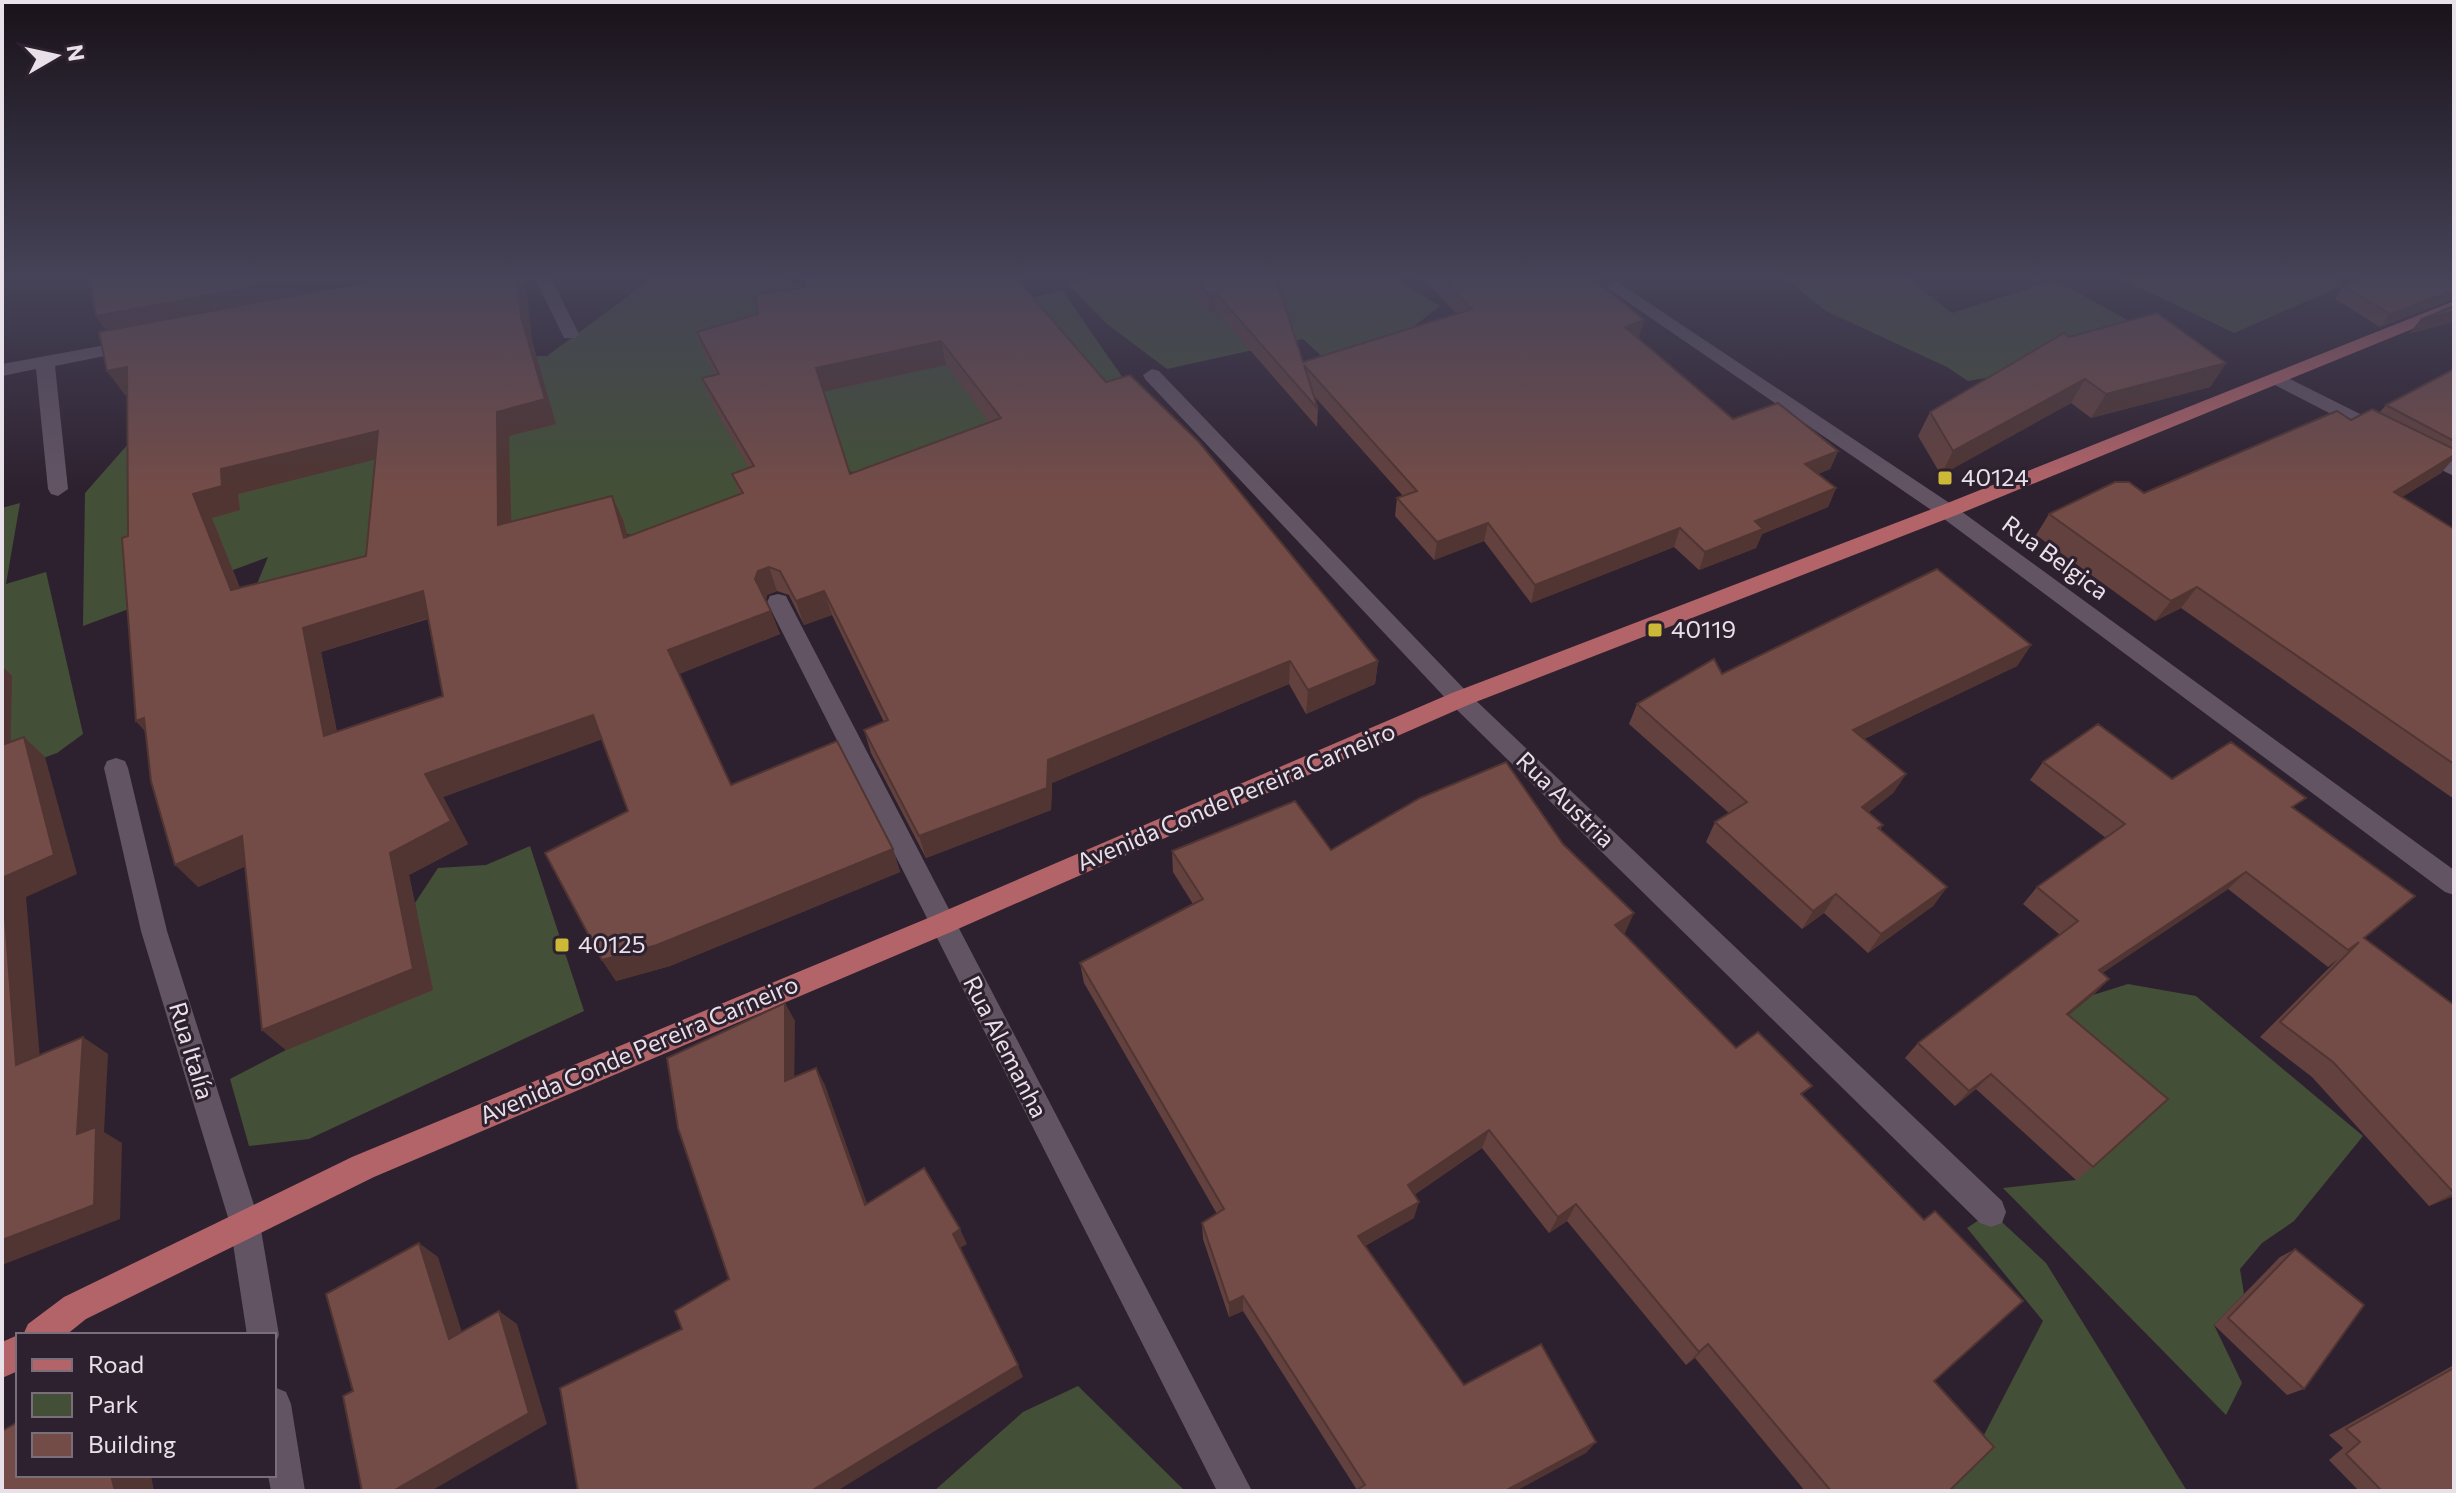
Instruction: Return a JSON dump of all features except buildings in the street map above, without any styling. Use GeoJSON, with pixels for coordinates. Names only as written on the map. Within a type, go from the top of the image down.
{"type":"FeatureCollection","features":[{"type":"Feature","properties":{"kind":"main road","name":"Avenida Conde Pereira Carneiro"},"geometry":{"type":"LineString","coordinates":[[42,1333],[75,1308],[363,1167],[942,924],[1460,699],[1947,511],[2354,348]]}},
{"type":"Feature","properties":{"kind":"street"},"geometry":{"type":"LineString","coordinates":[[2,370],[119,348]]}},
{"type":"Feature","properties":{"kind":"street","name":"Rua Belgica"},"geometry":{"type":"LineString","coordinates":[[1707,348],[1947,511],[2454,884]]}},
{"type":"Feature","properties":{"kind":"street"},"geometry":{"type":"LineString","coordinates":[[45,362],[58,489]]}},
{"type":"Feature","properties":{"kind":"street","name":"Rua Austria"},"geometry":{"type":"LineString","coordinates":[[1152,375],[1460,699],[1991,1212]]}},
{"type":"Feature","properties":{"kind":"street"},"geometry":{"type":"LineString","coordinates":[[2278,379],[2454,470]]}},
{"type":"Feature","properties":{"kind":"street","name":"Rua Alemanha"},"geometry":{"type":"LineString","coordinates":[[778,602],[1235,1491]]}},
{"type":"Feature","properties":{"kind":"street","name":"Rua Italía"},"geometry":{"type":"LineString","coordinates":[[116,768],[154,931],[245,1224],[263,1333]]}},
{"type":"Feature","properties":{"kind":"street"},"geometry":{"type":"LineString","coordinates":[[276,1416],[288,1491]]}},
{"type":"Feature","properties":{"kind":"green space"},"geometry":{"type":"Polygon","coordinates":[[[558,348],[1102,348],[1123,378],[872,476],[828,467],[658,545],[573,514],[250,601],[268,557],[83,626],[85,493],[151,418],[479,357],[547,356],[558,348]]]}},
{"type":"Feature","properties":{"kind":"green space"},"geometry":{"type":"Polygon","coordinates":[[[1139,348],[1264,348],[1167,369],[1139,348]]]}},
{"type":"Feature","properties":{"kind":"green space"},"geometry":{"type":"Polygon","coordinates":[[[1312,348],[1361,348],[1327,361],[1312,348]]]}},
{"type":"Feature","properties":{"kind":"green space"},"geometry":{"type":"Polygon","coordinates":[[[1905,348],[2079,348],[2028,371],[1968,381],[1947,367],[1905,348]]]}},
{"type":"Feature","properties":{"kind":"green space"},"geometry":{"type":"Polygon","coordinates":[[[20,503],[6,584],[46,572],[83,734],[57,753],[2,773],[2,508],[20,503]]]}},
{"type":"Feature","properties":{"kind":"green space"},"geometry":{"type":"Polygon","coordinates":[[[530,846],[584,1011],[309,1139],[249,1146],[230,1079],[286,1050],[432,990],[415,903],[438,868],[486,865],[530,846]]]}},
{"type":"Feature","properties":{"kind":"green space"},"geometry":{"type":"Polygon","coordinates":[[[2128,984],[2196,996],[2363,1136],[2294,1221],[2262,1243],[2240,1269],[2244,1294],[2214,1325],[2242,1383],[2226,1415],[2003,1188],[2076,1180],[2060,1022],[2093,995],[2128,984]]]}},
{"type":"Feature","properties":{"kind":"green space"},"geometry":{"type":"Polygon","coordinates":[[[1991,1212],[2046,1263],[2187,1491],[1939,1491],[1972,1458],[2043,1321],[1967,1228],[1991,1212]]]}},
{"type":"Feature","properties":{"kind":"green space"},"geometry":{"type":"Polygon","coordinates":[[[1078,1386],[1185,1491],[934,1491],[1023,1412],[1078,1386]]]}},
{"type":"Feature","properties":{"kind":"place","name":"40124"},"geometry":{"type":"Point","coordinates":[1945,478]}},
{"type":"Feature","properties":{"kind":"place","name":"40119"},"geometry":{"type":"Point","coordinates":[1655,630]}},
{"type":"Feature","properties":{"kind":"place","name":"40125"},"geometry":{"type":"Point","coordinates":[562,945]}}]}
